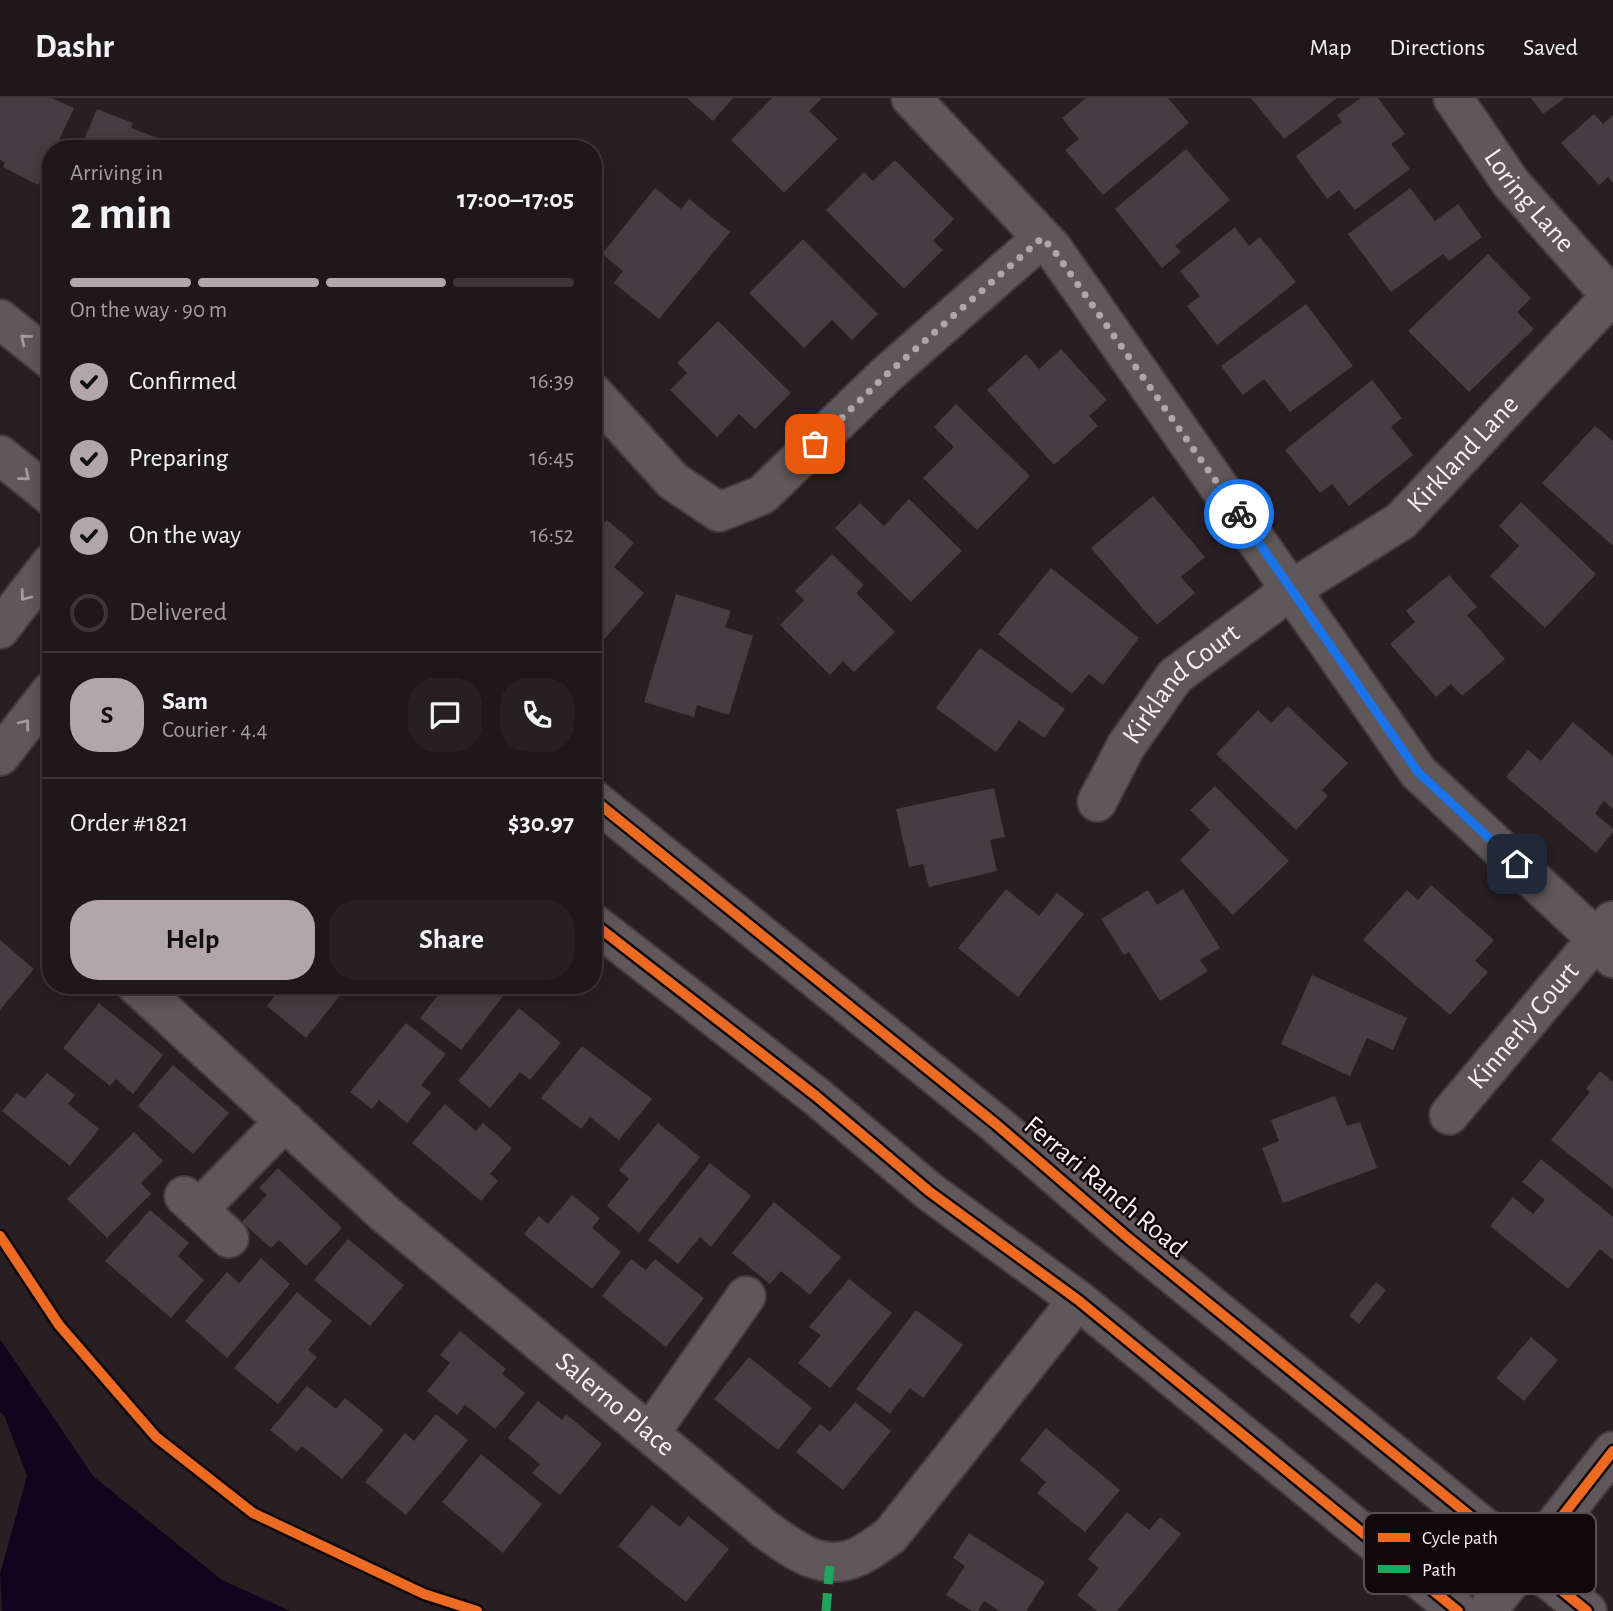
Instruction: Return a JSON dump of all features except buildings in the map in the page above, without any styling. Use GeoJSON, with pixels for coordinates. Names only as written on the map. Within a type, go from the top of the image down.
{"type":"FeatureCollection","features":[{"type":"Feature","properties":{"kind":"street"},"geometry":{"type":"LineString","coordinates":[[911,98],[1053,249],[1418,772],[1607,939]]}},
{"type":"Feature","properties":{"kind":"street","name":"Loring Lane"},"geometry":{"type":"LineString","coordinates":[[1453,98],[1511,183],[1612,295]]}},
{"type":"Feature","properties":{"kind":"street"},"geometry":{"type":"LineString","coordinates":[[602,403],[673,481],[719,512],[762,495],[886,375],[1042,238]]}},
{"type":"Feature","properties":{"kind":"street","name":"Kirkland Lane"},"geometry":{"type":"LineString","coordinates":[[1292,589],[1401,521],[1612,295]]}},
{"type":"Feature","properties":{"kind":"street"},"geometry":{"type":"LineString","coordinates":[[0,319],[42,353]]}},
{"type":"Feature","properties":{"kind":"street"},"geometry":{"type":"LineString","coordinates":[[0,455],[42,489]]}},
{"type":"Feature","properties":{"kind":"street"},"geometry":{"type":"LineString","coordinates":[[0,629],[42,575]]}},
{"type":"Feature","properties":{"kind":"street","name":"Kirkland Court"},"geometry":{"type":"LineString","coordinates":[[1097,802],[1126,746],[1175,676],[1292,589]]}},
{"type":"Feature","properties":{"kind":"street"},"geometry":{"type":"LineString","coordinates":[[0,756],[42,702]]}},
{"type":"Feature","properties":{"kind":"street","name":"Ferrari Ranch Road"},"geometry":{"type":"LineString","coordinates":[[602,806],[996,1125],[1128,1238],[1470,1513]]}},
{"type":"Feature","properties":{"kind":"street"},"geometry":{"type":"LineString","coordinates":[[602,930],[816,1096],[930,1192],[1078,1300],[1364,1534]]}},
{"type":"Feature","properties":{"kind":"street","name":"Kinnerly Court"},"geometry":{"type":"LineString","coordinates":[[1449,1115],[1607,939]]}},
{"type":"Feature","properties":{"kind":"street","name":"Salerno Place"},"geometry":{"type":"LineString","coordinates":[[146,994],[384,1213],[766,1530],[802,1555],[830,1563],[856,1558],[890,1536],[1078,1300]]}},
{"type":"Feature","properties":{"kind":"street"},"geometry":{"type":"LineString","coordinates":[[229,1238],[192,1203],[285,1121]]}},
{"type":"Feature","properties":{"kind":"street"},"geometry":{"type":"LineString","coordinates":[[650,1433],[746,1296]]}},
{"type":"Feature","properties":{"kind":"street"},"geometry":{"type":"LineString","coordinates":[[1565,1513],[1613,1451]]}},
{"type":"Feature","properties":{"kind":"street"},"geometry":{"type":"LineString","coordinates":[[1437,1594],[1458,1611]]}},
{"type":"Feature","properties":{"kind":"street"},"geometry":{"type":"LineString","coordinates":[[1487,1611],[1501,1594]]}},
{"type":"Feature","properties":{"kind":"street","name":"Ferrari Ranch Road"},"geometry":{"type":"LineString","coordinates":[[1567,1594],[1587,1611]]}},
{"type":"Feature","properties":{"kind":"shaded area"},"geometry":{"type":"Polygon","coordinates":[[[0,1339],[93,1476],[222,1580],[290,1611],[2,1611],[0,1574],[27,1476],[4,1415],[0,1412],[0,1339]]]}},
{"type":"Feature","properties":{"kind":"marked path"},"geometry":{"type":"LineString","coordinates":[[826,1611],[830,1563]]}},
{"type":"Feature","properties":{"kind":"cycle path"},"geometry":{"type":"LineString","coordinates":[[602,806],[997,1125],[1128,1238],[1466,1513]]}},
{"type":"Feature","properties":{"kind":"cycle path"},"geometry":{"type":"LineString","coordinates":[[602,930],[816,1096],[930,1192],[1078,1300],[1364,1534]]}},
{"type":"Feature","properties":{"kind":"cycle path"},"geometry":{"type":"LineString","coordinates":[[0,1236],[59,1325],[156,1437],[253,1513],[424,1594],[477,1611]]}},
{"type":"Feature","properties":{"kind":"cycle path"},"geometry":{"type":"LineString","coordinates":[[1565,1513],[1613,1451]]}},
{"type":"Feature","properties":{"kind":"cycle path"},"geometry":{"type":"LineString","coordinates":[[1437,1594],[1458,1611]]}},
{"type":"Feature","properties":{"kind":"cycle path"},"geometry":{"type":"LineString","coordinates":[[1566,1594],[1587,1611]]}},
{"type":"Feature","properties":{"kind":"way so far"},"geometry":{"type":"LineString","coordinates":[[815,444],[886,375],[1042,238],[1053,249],[1239,514]]}},
{"type":"Feature","properties":{"kind":"route"},"geometry":{"type":"LineString","coordinates":[[1239,514],[1418,772],[1517,864]]}}]}
